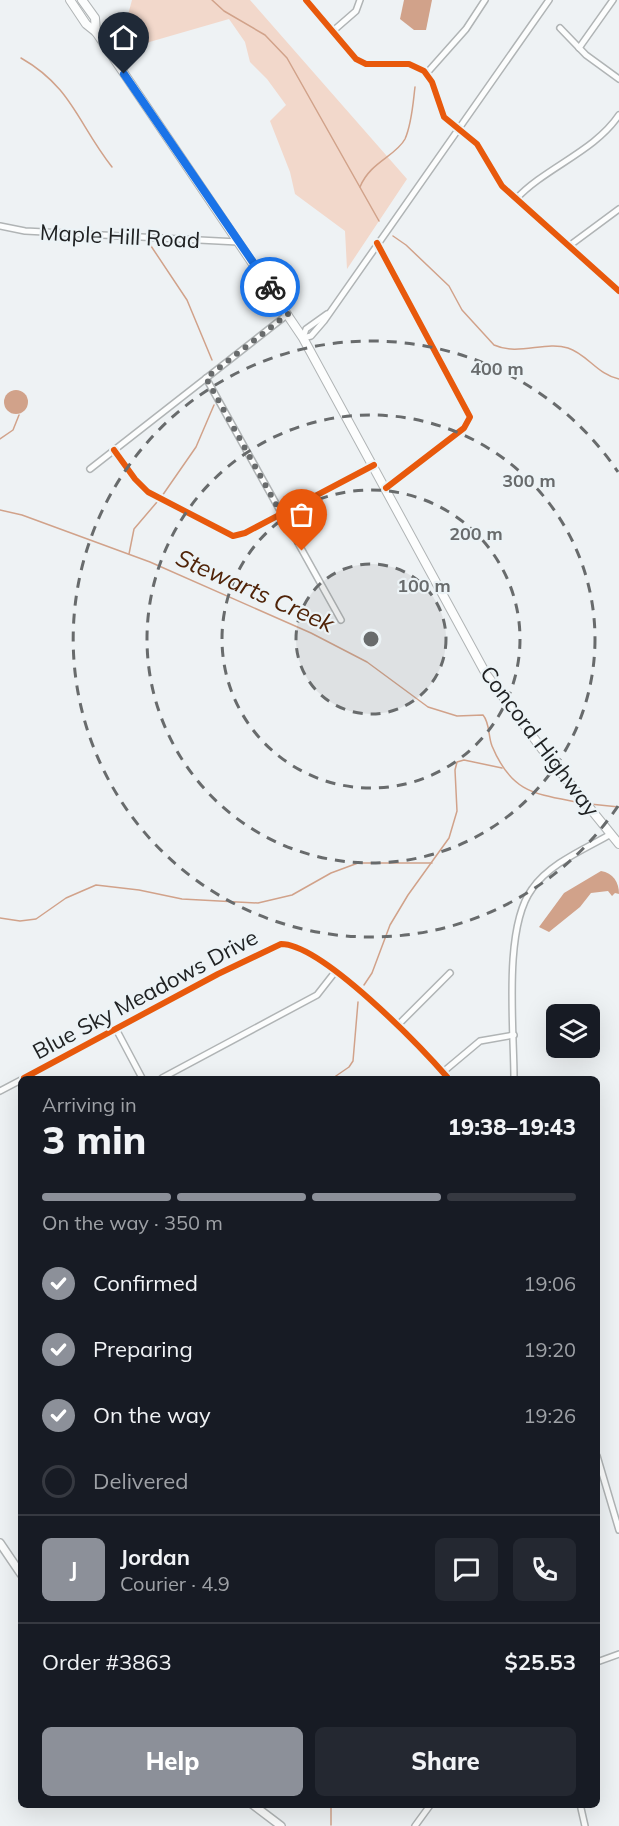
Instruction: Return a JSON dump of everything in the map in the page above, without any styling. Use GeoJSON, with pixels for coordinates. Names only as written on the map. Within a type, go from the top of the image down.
{"type":"FeatureCollection","features":[{"type":"Feature","properties":{"kind":"highway","name":"Concord Highway"},"geometry":{"type":"LineString","coordinates":[[70,0],[86,24],[96,32],[303,338],[486,674],[542,750],[619,844]]}},
{"type":"Feature","properties":{"kind":"highway","name":"Concord Highway"},"geometry":{"type":"LineString","coordinates":[[82,0],[95,18],[96,32]]}},
{"type":"Feature","properties":{"kind":"main road"},"geometry":{"type":"LineString","coordinates":[[0,1543],[18,1570]]}},
{"type":"Feature","properties":{"kind":"main road"},"geometry":{"type":"LineString","coordinates":[[257,1808],[281,1826]]}},
{"type":"Feature","properties":{"kind":"street"},"geometry":{"type":"LineString","coordinates":[[306,0],[357,59],[366,64],[409,64],[426,74],[432,82],[444,117],[457,130],[477,144],[502,186],[619,291]]}},
{"type":"Feature","properties":{"kind":"street"},"geometry":{"type":"LineString","coordinates":[[333,31],[356,11],[360,0]]}},
{"type":"Feature","properties":{"kind":"street"},"geometry":{"type":"LineString","coordinates":[[426,74],[466,29],[485,0]]}},
{"type":"Feature","properties":{"kind":"street"},"geometry":{"type":"LineString","coordinates":[[303,338],[311,336],[549,0]]}},
{"type":"Feature","properties":{"kind":"street"},"geometry":{"type":"LineString","coordinates":[[579,48],[613,0]]}},
{"type":"Feature","properties":{"kind":"street"},"geometry":{"type":"LineString","coordinates":[[560,28],[579,48],[619,79]]}},
{"type":"Feature","properties":{"kind":"street"},"geometry":{"type":"LineString","coordinates":[[516,199],[536,180],[601,136],[619,115]]}},
{"type":"Feature","properties":{"kind":"street"},"geometry":{"type":"LineString","coordinates":[[569,246],[619,209]]}},
{"type":"Feature","properties":{"kind":"street","name":"Maple Hill Road"},"geometry":{"type":"LineString","coordinates":[[0,226],[25,231],[240,242]]}},
{"type":"Feature","properties":{"kind":"street"},"geometry":{"type":"LineString","coordinates":[[377,243],[470,417],[464,428],[386,488]]}},
{"type":"Feature","properties":{"kind":"street"},"geometry":{"type":"LineString","coordinates":[[90,469],[288,314]]}},
{"type":"Feature","properties":{"kind":"street"},"geometry":{"type":"LineString","coordinates":[[206,378],[341,620]]}},
{"type":"Feature","properties":{"kind":"street"},"geometry":{"type":"LineString","coordinates":[[114,450],[148,492],[220,531],[237,536],[374,465]]}},
{"type":"Feature","properties":{"kind":"street"},"geometry":{"type":"LineString","coordinates":[[514,1076],[514,938],[524,903],[543,876],[611,834]]}},
{"type":"Feature","properties":{"kind":"street","name":"Blue Sky Meadows Drive"},"geometry":{"type":"LineString","coordinates":[[28,1076],[281,944],[290,944],[307,952],[335,972],[398,1025],[446,1076]]}},
{"type":"Feature","properties":{"kind":"street"},"geometry":{"type":"LineString","coordinates":[[166,1076],[317,995],[335,972]]}},
{"type":"Feature","properties":{"kind":"street"},"geometry":{"type":"LineString","coordinates":[[398,1025],[450,973]]}},
{"type":"Feature","properties":{"kind":"street"},"geometry":{"type":"LineString","coordinates":[[116,1029],[141,1076]]}},
{"type":"Feature","properties":{"kind":"street"},"geometry":{"type":"LineString","coordinates":[[442,1072],[480,1041],[514,1035]]}},
{"type":"Feature","properties":{"kind":"street","name":"Blue Sky Meadows Drive"},"geometry":{"type":"LineString","coordinates":[[0,1091],[18,1081]]}},
{"type":"Feature","properties":{"kind":"street"},"geometry":{"type":"LineString","coordinates":[[600,1465],[619,1530]]}},
{"type":"Feature","properties":{"kind":"street"},"geometry":{"type":"LineString","coordinates":[[600,1661],[619,1654]]}},
{"type":"Feature","properties":{"kind":"street"},"geometry":{"type":"LineString","coordinates":[[415,1826],[428,1808]]}},
{"type":"Feature","properties":{"kind":"street"},"geometry":{"type":"LineString","coordinates":[[581,1808],[585,1826]]}},
{"type":"Feature","properties":{"kind":"shaded area"},"geometry":{"type":"Polygon","coordinates":[[[132,0],[250,0],[407,179],[347,269],[345,231],[295,194],[290,172],[270,121],[286,105],[267,79],[250,62],[245,42],[229,19],[139,45],[125,26],[132,0]]]}},
{"type":"Feature","properties":{"kind":"shaded area"},"geometry":{"type":"Polygon","coordinates":[[[404,0],[432,0],[426,30],[414,30],[400,19],[404,0]]]}},
{"type":"Feature","properties":{"kind":"shaded area"},"geometry":{"type":"Polygon","coordinates":[[[11,390],[21,390],[28,397],[28,407],[21,414],[11,414],[4,407],[4,397],[11,390]]]}},
{"type":"Feature","properties":{"kind":"shaded area"},"geometry":{"type":"Polygon","coordinates":[[[601,871],[614,879],[619,894],[615,893],[612,896],[608,891],[591,893],[580,907],[549,932],[539,927],[564,893],[601,871]]]}},
{"type":"Feature","properties":{"kind":"waterway"},"geometry":{"type":"LineString","coordinates":[[212,0],[224,11],[265,35],[287,58],[379,221]]}},
{"type":"Feature","properties":{"kind":"waterway"},"geometry":{"type":"LineString","coordinates":[[21,58],[38,69],[63,94],[112,167]]}},
{"type":"Feature","properties":{"kind":"waterway"},"geometry":{"type":"LineString","coordinates":[[360,187],[370,171],[396,150],[405,139],[411,120],[415,87]]}},
{"type":"Feature","properties":{"kind":"waterway"},"geometry":{"type":"LineString","coordinates":[[393,236],[406,245],[449,286],[462,310],[494,345],[512,349],[550,346],[568,348],[605,373],[619,379]]}},
{"type":"Feature","properties":{"kind":"waterway"},"geometry":{"type":"LineString","coordinates":[[149,243],[187,300],[212,360]]}},
{"type":"Feature","properties":{"kind":"waterway"},"geometry":{"type":"LineString","coordinates":[[162,496],[196,447],[214,405]]}},
{"type":"Feature","properties":{"kind":"waterway"},"geometry":{"type":"LineString","coordinates":[[0,439],[13,430],[19,415]]}},
{"type":"Feature","properties":{"kind":"waterway"},"geometry":{"type":"LineString","coordinates":[[129,554],[134,529],[157,502]]}},
{"type":"Feature","properties":{"kind":"waterway","name":"Stewarts Creek"},"geometry":{"type":"LineString","coordinates":[[0,510],[22,515],[150,562],[311,633],[367,662],[428,707],[457,716],[483,715],[487,722],[492,746],[508,774],[517,783],[539,794],[582,803]]}},
{"type":"Feature","properties":{"kind":"waterway"},"geometry":{"type":"LineString","coordinates":[[364,985],[372,973],[390,925],[408,895],[449,838],[457,811],[455,770],[457,762],[464,760],[502,768]]}},
{"type":"Feature","properties":{"kind":"waterway","name":"Stewarts Creek"},"geometry":{"type":"LineString","coordinates":[[590,804],[619,807]]}},
{"type":"Feature","properties":{"kind":"waterway"},"geometry":{"type":"LineString","coordinates":[[0,918],[20,921],[36,919],[66,898],[96,885],[139,890],[182,899],[258,903],[292,895],[331,873],[358,863],[432,863]]}},
{"type":"Feature","properties":{"kind":"waterway"},"geometry":{"type":"LineString","coordinates":[[336,1076],[349,1067],[353,1061],[358,1002]]}},
{"type":"Feature","properties":{"kind":"waterway"},"geometry":{"type":"LineString","coordinates":[[331,1808],[331,1825]]}},
{"type":"Feature","properties":{"kind":"cycle path"},"geometry":{"type":"LineString","coordinates":[[306,0],[356,59],[366,64],[409,64],[424,71],[432,82],[444,117],[477,144],[502,186],[619,291]]}},
{"type":"Feature","properties":{"kind":"cycle path"},"geometry":{"type":"LineString","coordinates":[[377,243],[470,417],[464,428],[386,488]]}},
{"type":"Feature","properties":{"kind":"cycle path"},"geometry":{"type":"LineString","coordinates":[[114,450],[135,479],[148,492],[233,536],[245,533],[374,465]]}},
{"type":"Feature","properties":{"kind":"cycle path"},"geometry":{"type":"LineString","coordinates":[[28,1076],[218,974],[281,944],[299,948],[344,978],[394,1022],[446,1076]]}},
{"type":"Feature","properties":{"kind":"way so far"},"geometry":{"type":"LineString","coordinates":[[270,287],[288,314],[206,378],[302,551]]}},
{"type":"Feature","properties":{"kind":"route"},"geometry":{"type":"LineString","coordinates":[[124,74],[270,287]]}}]}
